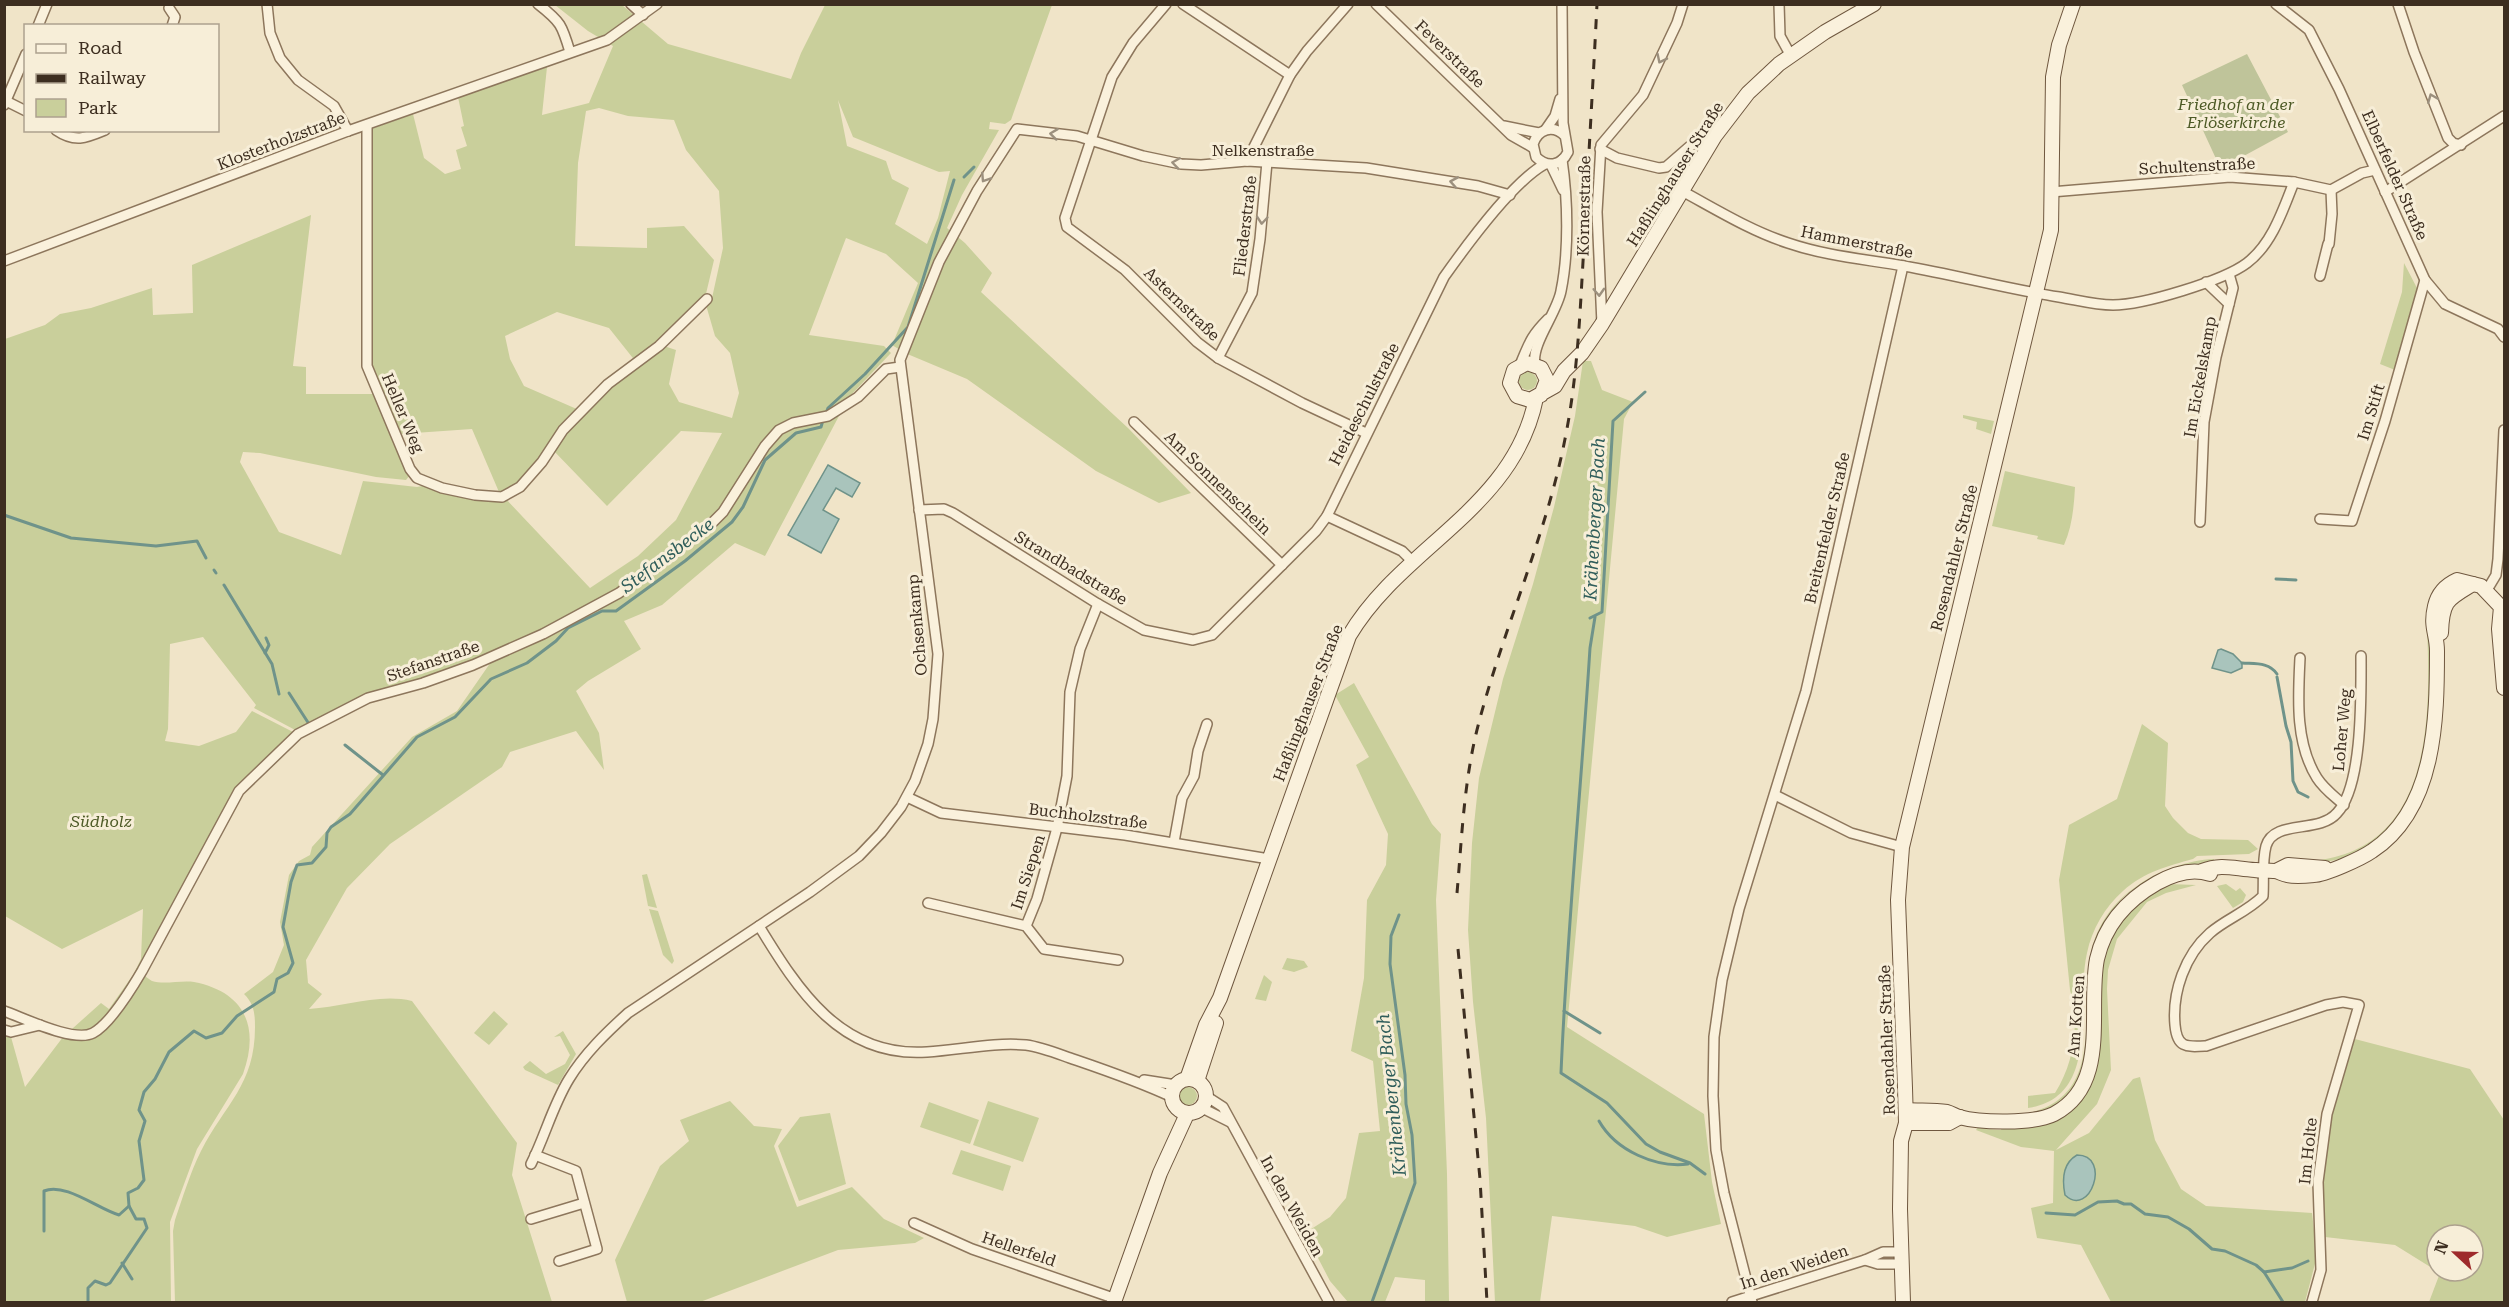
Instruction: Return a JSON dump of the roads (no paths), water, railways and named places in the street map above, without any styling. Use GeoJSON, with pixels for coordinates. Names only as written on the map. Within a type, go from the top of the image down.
{"type":"FeatureCollection","features":[{"type":"Feature","properties":{"kind":"main road","name":"Haßlinghauser Straße"},"geometry":{"type":"LineString","coordinates":[[1115,1301],[1160,1173],[1181,1090],[1215,1028],[1220,998],[1269,858],[1349,636],[1361,615],[1378,594],[1490,491],[1508,466],[1523,439],[1533,397],[1555,386],[1564,371],[1582,353],[1602,324],[1715,136],[1748,93],[1791,56],[1832,28],[1874,4]]}},
{"type":"Feature","properties":{"kind":"main road","name":"Rosendahler Straße"},"geometry":{"type":"LineString","coordinates":[[1903,1302],[1902,1258],[1907,1226],[1910,1141],[1906,1117],[1904,1011],[1898,900],[1902,847],[1976,533],[2037,294],[2050,230],[2054,67],[2073,4]]}},
{"type":"Feature","properties":{"kind":"main road"},"geometry":{"type":"LineString","coordinates":[[1540,369],[1546,386],[1533,397],[1515,394],[1510,383],[1511,375],[1520,365],[1527,363],[1540,369],[1564,371]]}},
{"type":"Feature","properties":{"kind":"main road","name":"Am Kotten"},"geometry":{"type":"LineString","coordinates":[[1906,1117],[1949,1123],[1960,1117],[2028,1121],[2054,1113],[2071,1099],[2081,1088],[2091,1060],[2097,959],[2106,934],[2114,919],[2134,898],[2161,880],[2178,874],[2202,871],[2212,875],[2243,875],[2288,866],[2321,866],[2330,869],[2349,863],[2382,843],[2397,828],[2418,792],[2431,747],[2435,720],[2437,643],[2448,601],[2454,594],[2473,584],[2491,596]]}},
{"type":"Feature","properties":{"kind":"main road"},"geometry":{"type":"LineString","coordinates":[[2491,596],[2499,629],[2505,688]]}},
{"type":"Feature","properties":{"kind":"main road"},"geometry":{"type":"LineString","coordinates":[[1181,1090],[1205,1090],[1204,1102],[1192,1113],[1187,1114],[1181,1090]]}},
{"type":"Feature","properties":{"kind":"main road","name":"Haßlinghauser Straße"},"geometry":{"type":"LineString","coordinates":[[1160,1173],[1187,1114]]}},
{"type":"Feature","properties":{"kind":"street"},"geometry":{"type":"LineString","coordinates":[[39,24],[47,4]]}},
{"type":"Feature","properties":{"kind":"street"},"geometry":{"type":"LineString","coordinates":[[267,4],[270,33],[280,58],[298,80],[334,106],[348,131]]}},
{"type":"Feature","properties":{"kind":"street"},"geometry":{"type":"LineString","coordinates":[[538,4],[563,27],[570,52]]}},
{"type":"Feature","properties":{"kind":"street"},"geometry":{"type":"LineString","coordinates":[[631,4],[639,18]]}},
{"type":"Feature","properties":{"kind":"street","name":"Klosterholzstraße"},"geometry":{"type":"LineString","coordinates":[[4,261],[348,131],[607,40],[657,4]]}},
{"type":"Feature","properties":{"kind":"street"},"geometry":{"type":"LineString","coordinates":[[1092,140],[1109,82],[1116,69],[1133,43],[1166,4]]}},
{"type":"Feature","properties":{"kind":"street"},"geometry":{"type":"LineString","coordinates":[[1183,4],[1290,75]]}},
{"type":"Feature","properties":{"kind":"street"},"geometry":{"type":"LineString","coordinates":[[1247,161],[1290,75],[1307,51],[1348,4]]}},
{"type":"Feature","properties":{"kind":"street","name":"Feverstraße"},"geometry":{"type":"LineString","coordinates":[[1376,4],[1511,135],[1533,150]]}},
{"type":"Feature","properties":{"kind":"street"},"geometry":{"type":"LineString","coordinates":[[1540,369],[1536,351],[1554,313],[1561,292],[1565,266],[1565,194],[1562,160],[1568,146],[1564,136],[1562,91],[1562,4]]}},
{"type":"Feature","properties":{"kind":"street","name":"Körnerstraße"},"geometry":{"type":"LineString","coordinates":[[1602,324],[1597,205],[1600,149],[1603,139],[1642,95],[1677,23],[1683,4]]}},
{"type":"Feature","properties":{"kind":"street"},"geometry":{"type":"LineString","coordinates":[[1779,4],[1780,36],[1791,56]]}},
{"type":"Feature","properties":{"kind":"street","name":"Elberfelder Straße"},"geometry":{"type":"LineString","coordinates":[[2276,4],[2309,30],[2339,89],[2424,280],[2445,304],[2498,329],[2505,337]]}},
{"type":"Feature","properties":{"kind":"street"},"geometry":{"type":"LineString","coordinates":[[2398,4],[2448,138],[2453,143],[2461,145]]}},
{"type":"Feature","properties":{"kind":"street"},"geometry":{"type":"LineString","coordinates":[[169,8],[175,17],[173,24]]}},
{"type":"Feature","properties":{"kind":"street"},"geometry":{"type":"LineString","coordinates":[[24,59],[5,102],[24,110]]}},
{"type":"Feature","properties":{"kind":"street"},"geometry":{"type":"LineString","coordinates":[[1530,176],[1533,150],[1543,131],[1555,116],[1562,91]]}},
{"type":"Feature","properties":{"kind":"street"},"geometry":{"type":"LineString","coordinates":[[2385,192],[2505,116]]}},
{"type":"Feature","properties":{"kind":"street","name":"Heller Weg"},"geometry":{"type":"LineString","coordinates":[[367,125],[368,366],[410,469],[417,478],[442,488],[475,495],[502,497],[520,487],[542,462],[563,430],[608,384],[659,345],[707,299]]}},
{"type":"Feature","properties":{"kind":"street"},"geometry":{"type":"LineString","coordinates":[[1504,126],[1558,131],[1564,136]]}},
{"type":"Feature","properties":{"kind":"street","name":"Nelkenstraße"},"geometry":{"type":"LineString","coordinates":[[1017,129],[1092,140],[1153,159],[1181,164],[1201,165],[1247,161],[1393,171],[1478,186],[1510,195]]}},
{"type":"Feature","properties":{"kind":"street","name":"Ochsenkamp"},"geometry":{"type":"LineString","coordinates":[[559,1261],[597,1250],[576,1171],[533,1159],[568,1080],[584,1056],[628,1013],[831,878],[859,856],[881,833],[907,797],[928,744],[937,690],[938,654],[909,416],[900,367],[903,350],[913,333],[939,262],[976,191],[1017,129]]}},
{"type":"Feature","properties":{"kind":"street"},"geometry":{"type":"LineString","coordinates":[[60,132],[74,140],[83,140],[101,132]]}},
{"type":"Feature","properties":{"kind":"street"},"geometry":{"type":"LineString","coordinates":[[1600,149],[1617,158],[1659,168],[1666,167],[1697,140],[1715,136]]}},
{"type":"Feature","properties":{"kind":"street","name":"Asternstraße"},"geometry":{"type":"LineString","coordinates":[[1092,140],[1065,218],[1067,227],[1134,277],[1197,342],[1218,358],[1366,434]]}},
{"type":"Feature","properties":{"kind":"street"},"geometry":{"type":"LineString","coordinates":[[1533,150],[1548,164],[1565,194]]}},
{"type":"Feature","properties":{"kind":"street"},"geometry":{"type":"LineString","coordinates":[[1548,164],[1562,160]]}},
{"type":"Feature","properties":{"kind":"street","name":"Fliederstraße"},"geometry":{"type":"LineString","coordinates":[[1218,358],[1252,293],[1268,162]]}},
{"type":"Feature","properties":{"kind":"street","name":"Heideschulstraße"},"geometry":{"type":"LineString","coordinates":[[1212,635],[1316,531],[1327,516],[1444,277],[1510,195],[1530,176],[1548,164]]}},
{"type":"Feature","properties":{"kind":"street"},"geometry":{"type":"LineString","coordinates":[[2320,276],[2332,214],[2331,190],[2362,172],[2375,170]]}},
{"type":"Feature","properties":{"kind":"street","name":"Schultenstraße"},"geometry":{"type":"LineString","coordinates":[[2051,192],[2230,177],[2294,182],[2331,190]]}},
{"type":"Feature","properties":{"kind":"street"},"geometry":{"type":"LineString","coordinates":[[2037,294],[2115,305],[2136,303],[2229,274],[2248,262],[2270,235],[2281,216],[2294,182]]}},
{"type":"Feature","properties":{"kind":"street","name":"Hammerstraße"},"geometry":{"type":"LineString","coordinates":[[1682,191],[1756,231],[1786,243],[1846,258],[1903,266],[2037,294]]}},
{"type":"Feature","properties":{"kind":"street","name":"Breitenfelder Straße"},"geometry":{"type":"LineString","coordinates":[[1751,1300],[1724,1193],[1716,1150],[1713,1096],[1714,1037],[1722,980],[1739,909],[1806,691],[1903,266]]}},
{"type":"Feature","properties":{"kind":"street","name":"Im Eickelskamp"},"geometry":{"type":"LineString","coordinates":[[2200,522],[2204,422],[2233,288],[2229,274]]}},
{"type":"Feature","properties":{"kind":"street","name":"Im Stift"},"geometry":{"type":"LineString","coordinates":[[2320,519],[2352,521],[2385,421],[2424,280]]}},
{"type":"Feature","properties":{"kind":"street"},"geometry":{"type":"LineString","coordinates":[[2206,282],[2229,304]]}},
{"type":"Feature","properties":{"kind":"street"},"geometry":{"type":"LineString","coordinates":[[1520,365],[1534,333],[1554,313]]}},
{"type":"Feature","properties":{"kind":"street","name":"Stefanstraße"},"geometry":{"type":"LineString","coordinates":[[4,1011],[40,1025],[78,1035],[88,1035],[99,1029],[124,1000],[142,971],[239,791],[298,734],[368,698],[423,683],[518,646],[619,592],[710,525],[723,512],[765,446],[779,430],[793,423],[824,417],[858,397],[886,369],[900,367]]}},
{"type":"Feature","properties":{"kind":"street","name":"Am Sonnenschein"},"geometry":{"type":"LineString","coordinates":[[1134,422],[1282,565]]}},
{"type":"Feature","properties":{"kind":"street"},"geometry":{"type":"LineString","coordinates":[[2491,596],[2498,559],[2505,430]]}},
{"type":"Feature","properties":{"kind":"street","name":"Strandbadstraße"},"geometry":{"type":"LineString","coordinates":[[919,510],[944,509],[953,513],[1098,604],[1144,630],[1193,640],[1212,635]]}},
{"type":"Feature","properties":{"kind":"street"},"geometry":{"type":"LineString","coordinates":[[1327,516],[1402,551],[1413,562]]}},
{"type":"Feature","properties":{"kind":"street","name":"Im Siepen"},"geometry":{"type":"LineString","coordinates":[[1026,926],[1037,899],[1058,828],[1067,776],[1070,692],[1080,649],[1098,604]]}},
{"type":"Feature","properties":{"kind":"street","name":"Loher Weg"},"geometry":{"type":"LineString","coordinates":[[2300,658],[2299,716],[2309,760],[2325,789],[2344,805],[2353,780],[2356,760],[2361,656]]}},
{"type":"Feature","properties":{"kind":"street"},"geometry":{"type":"LineString","coordinates":[[1174,842],[1182,798],[1194,776],[1198,751],[1207,724]]}},
{"type":"Feature","properties":{"kind":"street"},"geometry":{"type":"LineString","coordinates":[[1775,795],[1851,833],[1902,847]]}},
{"type":"Feature","properties":{"kind":"street","name":"Buchholzstraße"},"geometry":{"type":"LineString","coordinates":[[907,797],[941,813],[1174,842],[1269,858]]}},
{"type":"Feature","properties":{"kind":"street"},"geometry":{"type":"LineString","coordinates":[[2265,871],[2266,851],[2270,837],[2276,832],[2327,821],[2337,815],[2344,805]]}},
{"type":"Feature","properties":{"kind":"street","name":"Im Holte"},"geometry":{"type":"LineString","coordinates":[[2265,871],[2263,897],[2253,906],[2211,932],[2193,951],[2180,980],[2174,1011],[2176,1035],[2182,1045],[2206,1046],[2326,1005],[2343,1002],[2359,1005],[2327,1114],[2318,1182],[2321,1270],[2312,1302]]}},
{"type":"Feature","properties":{"kind":"street","name":"Im Siepen"},"geometry":{"type":"LineString","coordinates":[[928,903],[1026,926],[1044,949],[1118,960]]}},
{"type":"Feature","properties":{"kind":"street"},"geometry":{"type":"LineString","coordinates":[[759,926],[791,979],[811,1004],[836,1025],[864,1040],[892,1050],[909,1052],[1027,1045],[1132,1079],[1181,1090]]}},
{"type":"Feature","properties":{"kind":"street","name":"Stefanstraße"},"geometry":{"type":"LineString","coordinates":[[4,1030],[11,1032],[40,1025]]}},
{"type":"Feature","properties":{"kind":"street","name":"In den Weiden"},"geometry":{"type":"LineString","coordinates":[[1204,1102],[1230,1122],[1329,1302]]}},
{"type":"Feature","properties":{"kind":"street"},"geometry":{"type":"LineString","coordinates":[[531,1220],[584,1203]]}},
{"type":"Feature","properties":{"kind":"street","name":"Hellerfeld"},"geometry":{"type":"LineString","coordinates":[[914,1223],[972,1249],[1115,1301]]}},
{"type":"Feature","properties":{"kind":"street","name":"In den Weiden"},"geometry":{"type":"LineString","coordinates":[[1732,1302],[1751,1300],[1865,1260],[1878,1264],[1902,1258]]}},
{"type":"Feature","properties":{"kind":"water"},"geometry":{"type":"Polygon","coordinates":[[[828,465],[860,483],[852,497],[836,488],[823,510],[839,519],[821,553],[788,535],[828,465]]]}},
{"type":"Feature","properties":{"kind":"water"},"geometry":{"type":"Polygon","coordinates":[[[2218,650],[2233,654],[2242,663],[2242,668],[2231,673],[2212,668],[2218,650]]]}},
{"type":"Feature","properties":{"kind":"water"},"geometry":{"type":"Polygon","coordinates":[[[2077,1155],[2088,1158],[2095,1174],[2094,1184],[2089,1193],[2082,1199],[2074,1200],[2065,1195],[2064,1178],[2066,1167],[2077,1155]]]}},
{"type":"Feature","properties":{"kind":"waterway","name":"Stefansbecke"},"geometry":{"type":"LineString","coordinates":[[964,177],[974,167]]}},
{"type":"Feature","properties":{"kind":"waterway","name":"Stefansbecke"},"geometry":{"type":"LineString","coordinates":[[826,413],[828,408],[865,374],[908,327],[954,180]]}},
{"type":"Feature","properties":{"kind":"waterway","name":"Krähenberger Bach"},"geometry":{"type":"LineString","coordinates":[[1590,618],[1602,612],[1613,421],[1645,392]]}},
{"type":"Feature","properties":{"kind":"waterway","name":"Stefansbecke"},"geometry":{"type":"LineString","coordinates":[[88,1302],[88,1288],[95,1281],[106,1285],[110,1283],[147,1228],[144,1219],[136,1219],[129,1206],[128,1193],[138,1188],[144,1180],[139,1141],[145,1121],[139,1110],[144,1092],[155,1079],[169,1052],[194,1031],[206,1038],[222,1033],[237,1016],[274,992],[277,979],[288,973],[293,963],[283,927],[291,882],[297,865],[312,863],[326,847],[327,833],[331,827],[350,814],[417,737],[455,717],[491,679],[527,663],[556,641],[568,628],[602,611],[616,611],[685,561],[732,522],[743,507],[765,460],[796,433],[821,427],[823,420]]}},
{"type":"Feature","properties":{"kind":"waterway"},"geometry":{"type":"LineString","coordinates":[[4,515],[71,538],[156,546],[197,541],[206,558]]}},
{"type":"Feature","properties":{"kind":"waterway"},"geometry":{"type":"LineString","coordinates":[[2276,579],[2296,580]]}},
{"type":"Feature","properties":{"kind":"waterway"},"geometry":{"type":"LineString","coordinates":[[224,585],[272,664],[279,694]]}},
{"type":"Feature","properties":{"kind":"waterway"},"geometry":{"type":"LineString","coordinates":[[1595,617],[1590,648],[1561,1073],[1607,1103],[1646,1144],[1690,1163],[1705,1174]]}},
{"type":"Feature","properties":{"kind":"waterway"},"geometry":{"type":"LineString","coordinates":[[265,653],[269,645],[266,638]]}},
{"type":"Feature","properties":{"kind":"waterway"},"geometry":{"type":"LineString","coordinates":[[2242,663],[2270,667],[2277,674]]}},
{"type":"Feature","properties":{"kind":"waterway"},"geometry":{"type":"LineString","coordinates":[[2277,677],[2291,742],[2293,781],[2298,792],[2308,797]]}},
{"type":"Feature","properties":{"kind":"waterway"},"geometry":{"type":"LineString","coordinates":[[289,693],[309,724]]}},
{"type":"Feature","properties":{"kind":"waterway"},"geometry":{"type":"LineString","coordinates":[[345,745],[383,775]]}},
{"type":"Feature","properties":{"kind":"waterway","name":"Krähenberger Bach"},"geometry":{"type":"LineString","coordinates":[[1372,1302],[1415,1183],[1412,1135],[1406,1104],[1405,1075],[1390,964],[1391,936],[1399,915]]}},
{"type":"Feature","properties":{"kind":"waterway"},"geometry":{"type":"LineString","coordinates":[[1564,1011],[1600,1033]]}},
{"type":"Feature","properties":{"kind":"waterway"},"geometry":{"type":"LineString","coordinates":[[1599,1121],[1616,1141],[1638,1155],[1663,1163],[1688,1164]]}},
{"type":"Feature","properties":{"kind":"waterway"},"geometry":{"type":"LineString","coordinates":[[44,1231],[44,1191],[62,1190],[119,1215],[129,1206]]}},
{"type":"Feature","properties":{"kind":"waterway"},"geometry":{"type":"LineString","coordinates":[[2046,1213],[2075,1215],[2098,1202],[2117,1201],[2131,1204],[2145,1214],[2168,1217],[2189,1229],[2212,1249],[2225,1251],[2256,1265],[2264,1272],[2292,1268],[2308,1261]]}},
{"type":"Feature","properties":{"kind":"waterway"},"geometry":{"type":"LineString","coordinates":[[122,1263],[132,1279]]}},
{"type":"Feature","properties":{"kind":"waterway"},"geometry":{"type":"LineString","coordinates":[[2264,1272],[2283,1302]]}},
{"type":"Feature","properties":{"kind":"railway"},"geometry":{"type":"LineString","coordinates":[[1457,893],[1464,807],[1474,743],[1500,651],[1547,511],[1569,415],[1580,318],[1597,4]]}},
{"type":"Feature","properties":{"kind":"railway"},"geometry":{"type":"LineString","coordinates":[[1458,949],[1480,1179],[1487,1302]]}},
{"type":"Feature","properties":{"kind":"park label","name":"Friedhof an der Erlöserkirche"},"geometry":{"type":"Point","coordinates":[2236,113]}},
{"type":"Feature","properties":{"kind":"park label","name":"Südholz"},"geometry":{"type":"Point","coordinates":[101,821]}}]}
